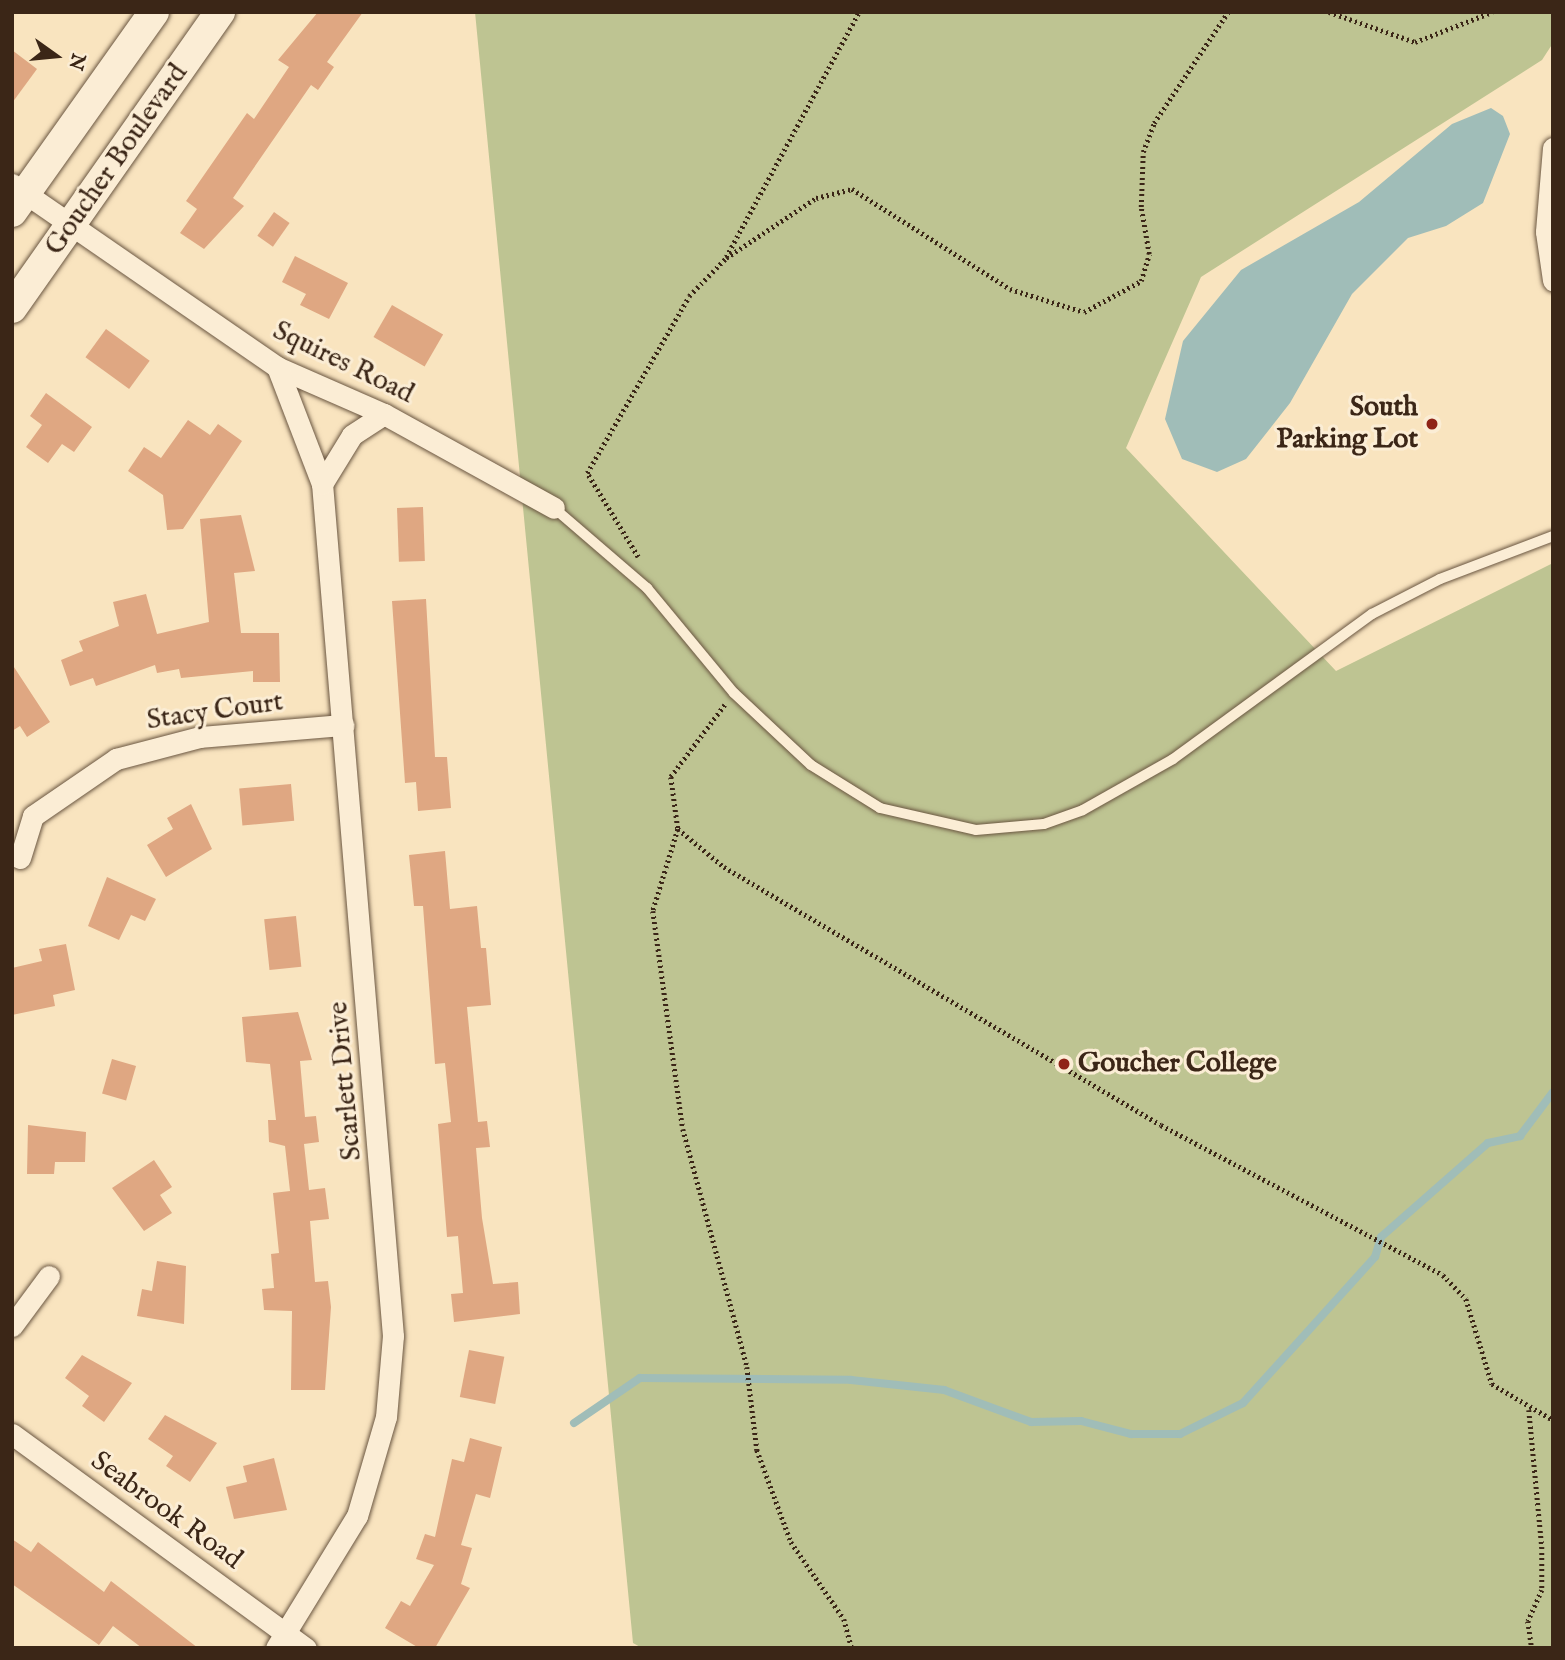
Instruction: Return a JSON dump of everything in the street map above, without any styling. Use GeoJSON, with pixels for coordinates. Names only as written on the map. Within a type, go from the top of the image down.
{"type":"FeatureCollection","features":[{"type":"Feature","properties":{"kind":"main road","name":"Goucher Boulevard"},"geometry":{"type":"LineString","coordinates":[[17,196],[154,12]]}},
{"type":"Feature","properties":{"kind":"main road","name":"Goucher Boulevard"},"geometry":{"type":"LineString","coordinates":[[12,308],[220,12]]}},
{"type":"Feature","properties":{"kind":"street"},"geometry":{"type":"LineString","coordinates":[[1553,148],[1546,221],[1553,280]]}},
{"type":"Feature","properties":{"kind":"street","name":"Squires Road"},"geometry":{"type":"LineString","coordinates":[[17,196],[72,225],[277,367],[384,414],[554,508]]}},
{"type":"Feature","properties":{"kind":"street","name":"Scarlett Drive"},"geometry":{"type":"LineString","coordinates":[[277,367],[322,484],[393,1295],[391,1378],[357,1516],[282,1640]]}},
{"type":"Feature","properties":{"kind":"street"},"geometry":{"type":"LineString","coordinates":[[322,484],[352,435],[384,414]]}},
{"type":"Feature","properties":{"kind":"street","name":"Stacy Court"},"geometry":{"type":"LineString","coordinates":[[20,858],[33,816],[116,759],[200,737],[343,724]]}},
{"type":"Feature","properties":{"kind":"street"},"geometry":{"type":"LineString","coordinates":[[12,1326],[49,1276]]}},
{"type":"Feature","properties":{"kind":"street","name":"Seabrook Road"},"geometry":{"type":"LineString","coordinates":[[12,1434],[282,1640],[306,1648]]}},
{"type":"Feature","properties":{"kind":"lane"},"geometry":{"type":"LineString","coordinates":[[554,508],[647,588],[734,693],[811,765],[880,808],[976,830],[1044,824],[1083,810],[1173,759],[1372,614],[1440,579],[1553,536]]}},
{"type":"Feature","properties":{"kind":"path"},"geometry":{"type":"LineString","coordinates":[[726,258],[859,12]]}},
{"type":"Feature","properties":{"kind":"path"},"geometry":{"type":"LineString","coordinates":[[647,588],[636,547],[587,473],[689,296],[726,258],[816,198],[852,190],[1010,289],[1084,312],[1141,281],[1149,254],[1141,207],[1143,152],[1154,123],[1228,12]]}},
{"type":"Feature","properties":{"kind":"path"},"geometry":{"type":"LineString","coordinates":[[1329,12],[1415,42],[1492,12]]}},
{"type":"Feature","properties":{"kind":"path"},"geometry":{"type":"LineString","coordinates":[[734,693],[671,777],[678,829],[653,911],[683,1129],[747,1367],[757,1450],[791,1542],[844,1619],[852,1648]]}},
{"type":"Feature","properties":{"kind":"path"},"geometry":{"type":"LineString","coordinates":[[678,829],[724,867],[1161,1125],[1443,1275],[1466,1299],[1493,1384],[1529,1410],[1553,1420]]}},
{"type":"Feature","properties":{"kind":"path"},"geometry":{"type":"LineString","coordinates":[[1529,1410],[1542,1558],[1542,1590],[1528,1621],[1532,1648]]}},
{"type":"Feature","properties":{"kind":"green space","name":"Goucher College"},"geometry":{"type":"Polygon","coordinates":[[[475,12],[1553,12],[1553,43],[1542,60],[1201,277],[1126,448],[1336,671],[1553,563],[1553,1648],[642,1648],[633,1643],[475,12]]]}},
{"type":"Feature","properties":{"kind":"water"},"geometry":{"type":"Polygon","coordinates":[[[1491,108],[1503,116],[1510,134],[1483,203],[1446,226],[1408,238],[1352,294],[1290,403],[1246,459],[1217,472],[1182,459],[1165,419],[1183,341],[1241,270],[1359,202],[1452,124],[1491,108]]]}},
{"type":"Feature","properties":{"kind":"building"},"geometry":{"type":"Polygon","coordinates":[[[318,12],[363,12],[327,62],[334,67],[318,90],[311,85],[233,198],[244,206],[204,249],[180,233],[197,209],[186,201],[247,113],[254,119],[289,67],[278,60],[318,12]]]}},
{"type":"Feature","properties":{"kind":"building"},"geometry":{"type":"Polygon","coordinates":[[[12,50],[37,69],[12,103],[12,50]]]}},
{"type":"Feature","properties":{"kind":"building"},"geometry":{"type":"Polygon","coordinates":[[[274,212],[290,223],[273,247],[257,236],[274,212]]]}},
{"type":"Feature","properties":{"kind":"building"},"geometry":{"type":"Polygon","coordinates":[[[295,256],[348,283],[329,319],[300,305],[306,294],[282,282],[295,256]]]}},
{"type":"Feature","properties":{"kind":"building"},"geometry":{"type":"Polygon","coordinates":[[[392,305],[443,334],[425,367],[374,337],[392,305]]]}},
{"type":"Feature","properties":{"kind":"building"},"geometry":{"type":"Polygon","coordinates":[[[106,329],[150,361],[129,389],[85,357],[106,329]]]}},
{"type":"Feature","properties":{"kind":"building"},"geometry":{"type":"Polygon","coordinates":[[[46,393],[92,427],[74,452],[62,444],[48,463],[26,447],[42,425],[30,416],[46,393]]]}},
{"type":"Feature","properties":{"kind":"building"},"geometry":{"type":"Polygon","coordinates":[[[188,420],[210,435],[218,424],[242,441],[183,529],[167,530],[163,495],[128,471],[144,447],[161,458],[188,420]]]}},
{"type":"Feature","properties":{"kind":"building"},"geometry":{"type":"Polygon","coordinates":[[[423,507],[425,561],[399,562],[397,508],[423,507]]]}},
{"type":"Feature","properties":{"kind":"building"},"geometry":{"type":"Polygon","coordinates":[[[241,515],[255,571],[234,573],[241,633],[279,633],[280,682],[253,682],[253,671],[181,678],[179,669],[157,673],[155,665],[96,686],[93,678],[70,686],[61,660],[83,651],[79,641],[119,626],[113,602],[146,594],[157,634],[209,622],[200,519],[241,515]]]}},
{"type":"Feature","properties":{"kind":"building"},"geometry":{"type":"Polygon","coordinates":[[[426,599],[435,757],[447,757],[451,808],[418,811],[416,782],[405,783],[392,601],[426,599]]]}},
{"type":"Feature","properties":{"kind":"building"},"geometry":{"type":"Polygon","coordinates":[[[12,664],[50,722],[27,737],[20,726],[12,731],[12,664]]]}},
{"type":"Feature","properties":{"kind":"building"},"geometry":{"type":"Polygon","coordinates":[[[291,784],[294,821],[242,825],[239,789],[291,784]]]}},
{"type":"Feature","properties":{"kind":"building"},"geometry":{"type":"Polygon","coordinates":[[[191,804],[212,849],[166,877],[147,845],[173,829],[167,818],[191,804]]]}},
{"type":"Feature","properties":{"kind":"building"},"geometry":{"type":"Polygon","coordinates":[[[445,851],[450,909],[477,906],[481,948],[486,948],[491,1005],[467,1007],[478,1122],[487,1121],[490,1147],[476,1148],[482,1218],[493,1284],[518,1282],[520,1314],[454,1322],[451,1294],[463,1293],[458,1236],[447,1237],[438,1124],[451,1122],[445,1063],[435,1064],[423,906],[414,906],[409,855],[445,851]]]}},
{"type":"Feature","properties":{"kind":"building"},"geometry":{"type":"Polygon","coordinates":[[[107,877],[156,899],[145,921],[131,915],[119,940],[88,926],[107,877]]]}},
{"type":"Feature","properties":{"kind":"building"},"geometry":{"type":"Polygon","coordinates":[[[296,916],[301,967],[270,970],[264,919],[296,916]]]}},
{"type":"Feature","properties":{"kind":"building"},"geometry":{"type":"Polygon","coordinates":[[[66,944],[75,990],[53,995],[55,1006],[12,1015],[12,968],[42,961],[39,949],[66,944]]]}},
{"type":"Feature","properties":{"kind":"building"},"geometry":{"type":"Polygon","coordinates":[[[298,1012],[312,1060],[300,1061],[305,1117],[316,1116],[319,1142],[304,1144],[309,1190],[325,1188],[329,1219],[310,1221],[315,1282],[328,1281],[331,1307],[325,1390],[291,1390],[292,1311],[264,1310],[262,1289],[274,1288],[271,1254],[279,1253],[273,1193],[290,1191],[285,1146],[269,1142],[268,1120],[276,1120],[270,1064],[246,1062],[242,1017],[298,1012]]]}},
{"type":"Feature","properties":{"kind":"building"},"geometry":{"type":"Polygon","coordinates":[[[112,1059],[136,1066],[126,1100],[102,1094],[112,1059]]]}},
{"type":"Feature","properties":{"kind":"building"},"geometry":{"type":"Polygon","coordinates":[[[28,1125],[86,1132],[85,1162],[55,1162],[54,1174],[27,1174],[28,1125]]]}},
{"type":"Feature","properties":{"kind":"building"},"geometry":{"type":"Polygon","coordinates":[[[154,1160],[172,1187],[160,1195],[172,1213],[144,1231],[112,1188],[154,1160]]]}},
{"type":"Feature","properties":{"kind":"building"},"geometry":{"type":"Polygon","coordinates":[[[157,1261],[186,1266],[184,1324],[137,1316],[142,1289],[152,1291],[157,1261]]]}},
{"type":"Feature","properties":{"kind":"building"},"geometry":{"type":"Polygon","coordinates":[[[469,1350],[504,1357],[495,1404],[460,1397],[469,1350]]]}},
{"type":"Feature","properties":{"kind":"building"},"geometry":{"type":"Polygon","coordinates":[[[82,1355],[132,1383],[104,1422],[82,1406],[89,1396],[65,1378],[82,1355]]]}},
{"type":"Feature","properties":{"kind":"building"},"geometry":{"type":"Polygon","coordinates":[[[165,1415],[217,1443],[190,1482],[166,1466],[173,1456],[148,1439],[165,1415]]]}},
{"type":"Feature","properties":{"kind":"building"},"geometry":{"type":"Polygon","coordinates":[[[470,1438],[502,1447],[490,1498],[476,1494],[461,1545],[472,1548],[461,1584],[470,1588],[435,1648],[419,1648],[385,1628],[401,1601],[410,1606],[434,1565],[416,1559],[425,1534],[435,1537],[452,1459],[464,1462],[470,1438]]]}},
{"type":"Feature","properties":{"kind":"building"},"geometry":{"type":"Polygon","coordinates":[[[274,1458],[287,1510],[234,1519],[226,1487],[247,1482],[243,1466],[274,1458]]]}},
{"type":"Feature","properties":{"kind":"building"},"geometry":{"type":"Polygon","coordinates":[[[12,1539],[31,1552],[38,1542],[104,1592],[111,1581],[198,1648],[142,1648],[113,1626],[99,1645],[12,1584],[12,1539]]]}},
{"type":"Feature","properties":{"kind":"waterway"},"geometry":{"type":"LineString","coordinates":[[574,1423],[640,1378],[851,1380],[944,1390],[1031,1422],[1081,1421],[1131,1434],[1180,1434],[1243,1403],[1375,1257],[1381,1237],[1488,1143],[1520,1136],[1553,1092]]}},
{"type":"Feature","properties":{"kind":"place","name":"South Parking Lot"},"geometry":{"type":"Point","coordinates":[1432,424]}},
{"type":"Feature","properties":{"kind":"place","name":"Goucher College"},"geometry":{"type":"Point","coordinates":[1064,1064]}}]}
